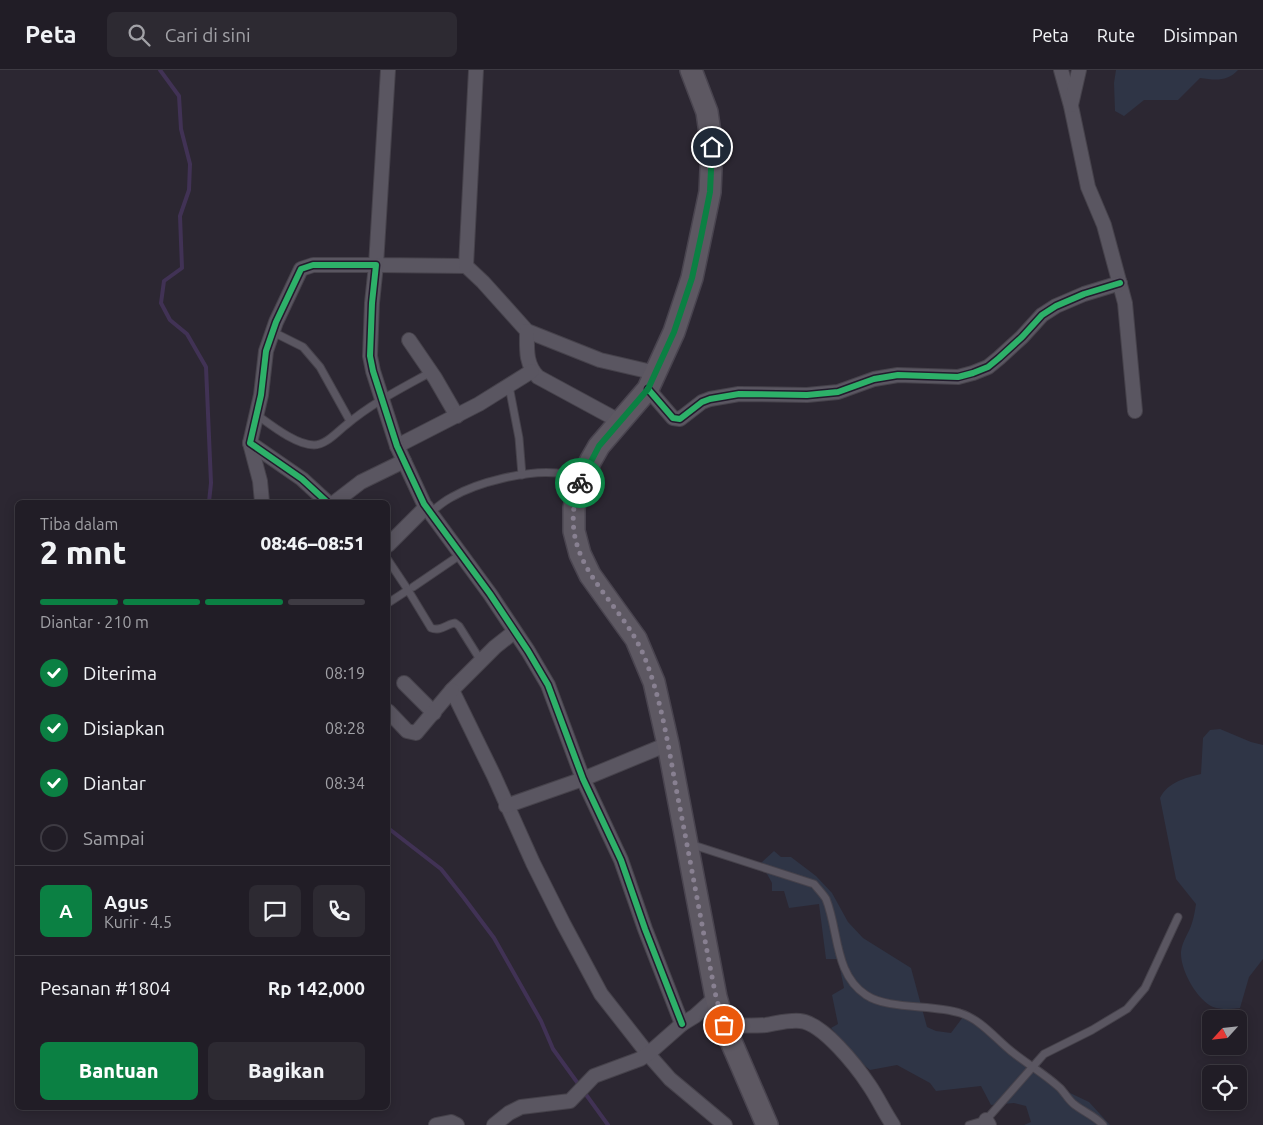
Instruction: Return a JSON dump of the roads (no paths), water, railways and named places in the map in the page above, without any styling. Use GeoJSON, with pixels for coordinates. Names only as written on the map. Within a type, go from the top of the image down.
{"type":"FeatureCollection","features":[{"type":"Feature","properties":{"kind":"main road"},"geometry":{"type":"LineString","coordinates":[[691,70],[703,100],[709,122],[712,147],[710,192],[692,278],[674,332],[652,381],[621,422],[599,446],[581,482],[574,508],[574,531],[580,554],[590,575],[636,640],[654,682],[668,744],[716,997],[724,1025],[767,1125]]}},
{"type":"Feature","properties":{"kind":"street"},"geometry":{"type":"LineString","coordinates":[[388,70],[370,356],[382,399],[397,446],[428,510],[490,594],[528,651],[548,686],[583,779],[621,860],[682,1024]]}},
{"type":"Feature","properties":{"kind":"street"},"geometry":{"type":"LineString","coordinates":[[466,266],[476,70]]}},
{"type":"Feature","properties":{"kind":"street"},"geometry":{"type":"LineString","coordinates":[[1061,70],[1071,106],[1088,187],[1104,225],[1120,283],[1124,303],[1135,411]]}},
{"type":"Feature","properties":{"kind":"street"},"geometry":{"type":"LineString","coordinates":[[1071,106],[1080,70]]}},
{"type":"Feature","properties":{"kind":"street"},"geometry":{"type":"LineString","coordinates":[[262,500],[260,480],[250,443],[261,395],[264,357],[301,269],[306,266],[326,264],[466,266],[527,331],[652,381],[673,418],[680,419],[702,402],[739,394],[797,395],[838,392],[874,378],[898,375],[958,378],[988,367],[1014,346],[1042,315],[1056,306],[1084,294],[1120,283]]}},
{"type":"Feature","properties":{"kind":"street"},"geometry":{"type":"LineString","coordinates":[[527,331],[527,356],[532,371],[549,384],[621,422]]}},
{"type":"Feature","properties":{"kind":"street"},"geometry":{"type":"LineString","coordinates":[[409,340],[431,372],[457,416]]}},
{"type":"Feature","properties":{"kind":"street"},"geometry":{"type":"LineString","coordinates":[[397,446],[480,404],[532,371]]}},
{"type":"Feature","properties":{"kind":"street"},"geometry":{"type":"LineString","coordinates":[[250,443],[302,479],[325,500]]}},
{"type":"Feature","properties":{"kind":"street"},"geometry":{"type":"LineString","coordinates":[[338,500],[361,482],[404,461]]}},
{"type":"Feature","properties":{"kind":"street"},"geometry":{"type":"LineString","coordinates":[[390,543],[428,510]]}},
{"type":"Feature","properties":{"kind":"street"},"geometry":{"type":"LineString","coordinates":[[390,713],[407,732],[416,733],[420,731],[452,690],[481,660],[514,632]]}},
{"type":"Feature","properties":{"kind":"street"},"geometry":{"type":"LineString","coordinates":[[404,683],[434,713]]}},
{"type":"Feature","properties":{"kind":"street"},"geometry":{"type":"LineString","coordinates":[[452,690],[563,923],[602,994],[648,1054],[677,1086],[725,1125]]}},
{"type":"Feature","properties":{"kind":"street"},"geometry":{"type":"LineString","coordinates":[[506,806],[583,779],[668,744]]}},
{"type":"Feature","properties":{"kind":"street"},"geometry":{"type":"LineString","coordinates":[[494,1125],[514,1110],[539,1104],[570,1101],[594,1076],[640,1060],[716,997]]}},
{"type":"Feature","properties":{"kind":"street"},"geometry":{"type":"LineString","coordinates":[[724,1025],[766,1025],[788,1021],[802,1021],[814,1026],[846,1056],[868,1083],[893,1125]]}},
{"type":"Feature","properties":{"kind":"street"},"geometry":{"type":"LineString","coordinates":[[436,1125],[450,1122],[457,1125]]}},
{"type":"Feature","properties":{"kind":"lane"},"geometry":{"type":"LineString","coordinates":[[273,332],[304,346],[320,366],[350,421]]}},
{"type":"Feature","properties":{"kind":"lane"},"geometry":{"type":"LineString","coordinates":[[257,415],[285,434],[303,443],[323,444],[350,421],[382,399],[431,372]]}},
{"type":"Feature","properties":{"kind":"lane"},"geometry":{"type":"LineString","coordinates":[[509,386],[519,438],[522,475]]}},
{"type":"Feature","properties":{"kind":"lane"},"geometry":{"type":"LineString","coordinates":[[428,510],[475,486],[522,475],[559,473],[581,482]]}},
{"type":"Feature","properties":{"kind":"lane"},"geometry":{"type":"LineString","coordinates":[[390,602],[460,555]]}},
{"type":"Feature","properties":{"kind":"lane"},"geometry":{"type":"LineString","coordinates":[[390,563],[411,589],[431,628],[441,629],[455,623],[459,626],[481,660]]}},
{"type":"Feature","properties":{"kind":"lane"},"geometry":{"type":"LineString","coordinates":[[686,843],[814,884],[825,898],[842,963],[853,983],[867,996],[887,1003],[924,1006],[960,1013],[978,1022],[1061,1089],[1073,1104],[1099,1120],[1102,1125]]}},
{"type":"Feature","properties":{"kind":"lane"},"geometry":{"type":"LineString","coordinates":[[969,1125],[988,1122],[1044,1054],[1092,1030],[1127,1009],[1146,988],[1178,917]]}},
{"type":"Feature","properties":{"kind":"waterway"},"geometry":{"type":"LineString","coordinates":[[160,70],[179,96],[181,129],[190,164],[189,190],[180,216],[182,268],[164,281],[161,303],[170,320],[187,334],[206,367],[211,483],[209,500]]}},
{"type":"Feature","properties":{"kind":"waterway"},"geometry":{"type":"LineString","coordinates":[[390,830],[441,869],[494,938],[541,1021],[553,1049],[608,1125]]}}]}
